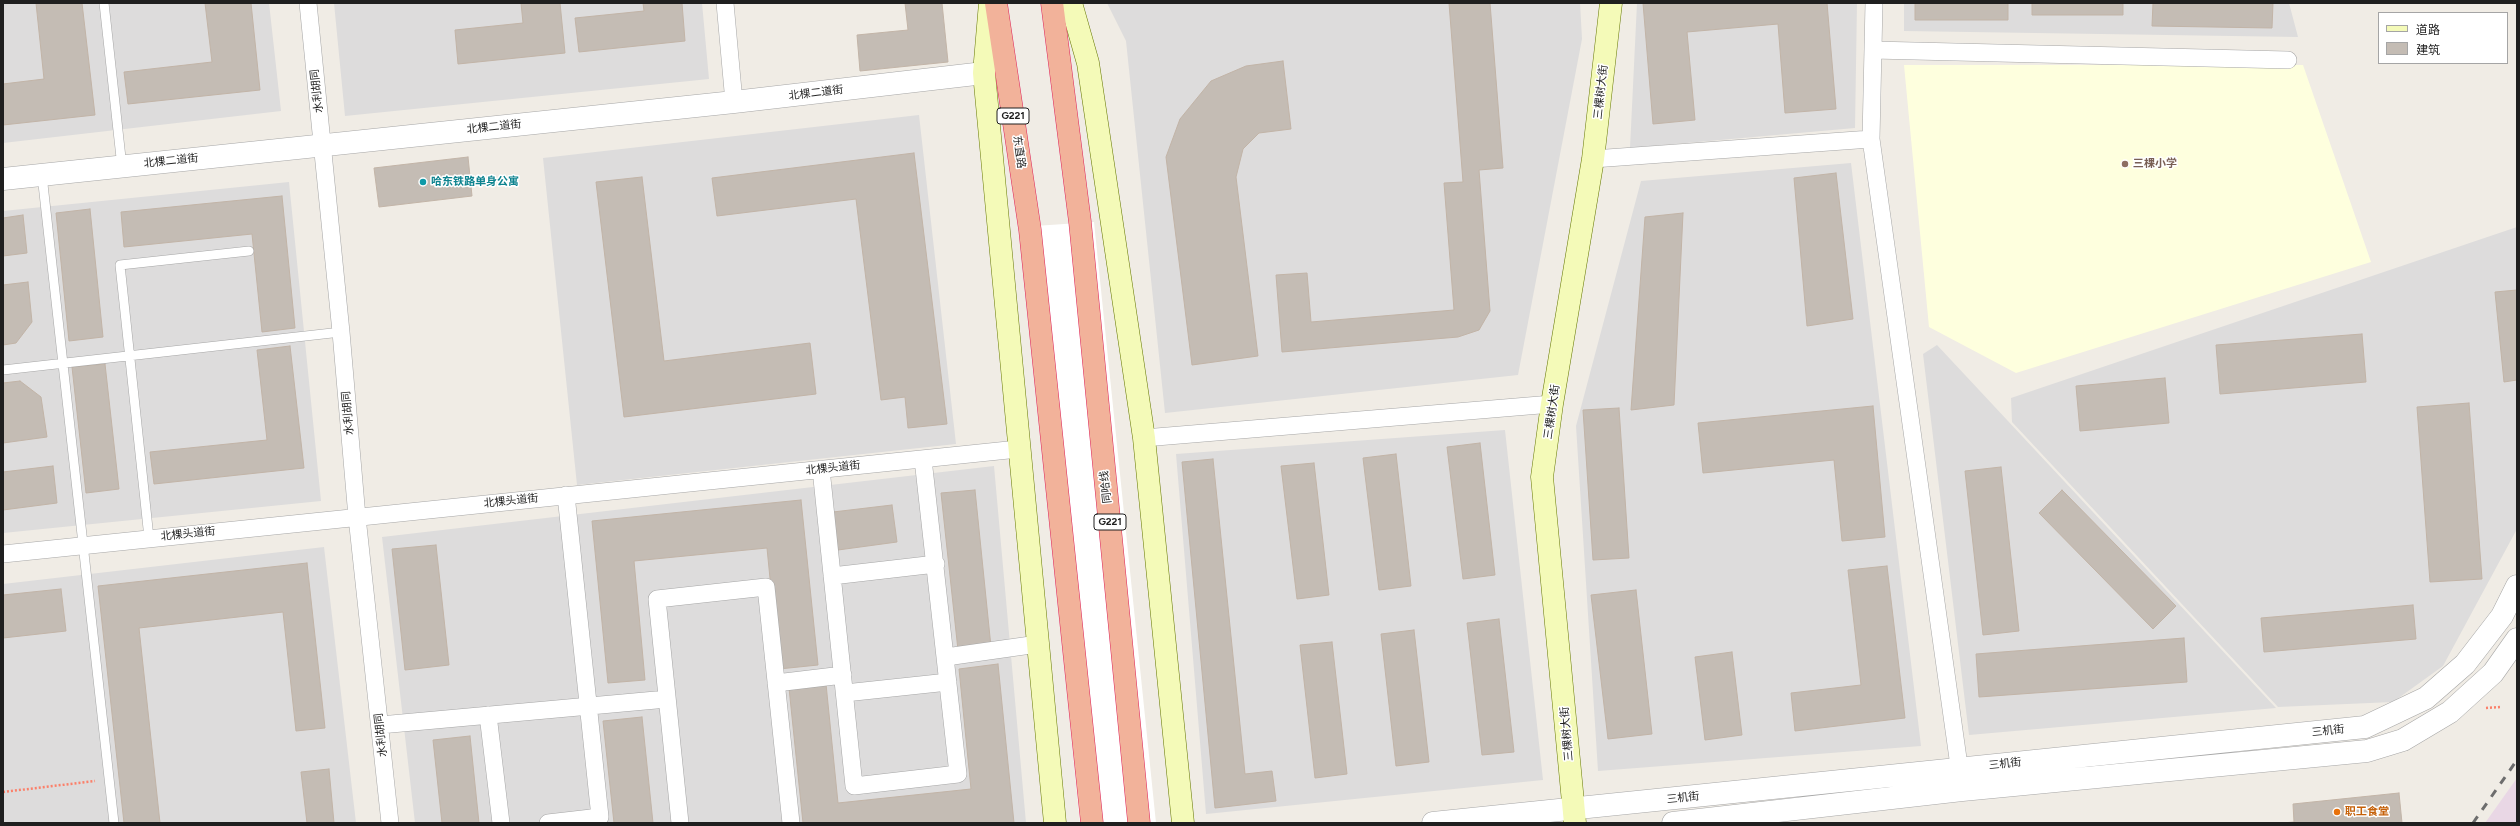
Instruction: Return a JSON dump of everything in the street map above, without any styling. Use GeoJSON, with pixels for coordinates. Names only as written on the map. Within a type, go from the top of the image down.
{"type":"FeatureCollection","features":[{"type":"Feature","properties":{"kind":"highway","name":"东直路"},"geometry":{"type":"LineString","coordinates":[[996,3],[1030,230],[1092,823]]}},
{"type":"Feature","properties":{"kind":"highway","name":"同哈线"},"geometry":{"type":"LineString","coordinates":[[1052,3],[1080,222],[1139,823]]}},
{"type":"Feature","properties":{"kind":"main road"},"geometry":{"type":"LineString","coordinates":[[990,3],[984,73],[1018,449],[1055,823]]}},
{"type":"Feature","properties":{"kind":"main road"},"geometry":{"type":"LineString","coordinates":[[1071,3],[1088,63],[1144,438],[1183,823]]}},
{"type":"Feature","properties":{"kind":"main road","name":"三棵树大街"},"geometry":{"type":"LineString","coordinates":[[1574,816],[1542,477],[1552,404],[1594,159],[1611,3]]}},
{"type":"Feature","properties":{"kind":"street","name":"水利胡同"},"geometry":{"type":"LineString","coordinates":[[308,3],[341,332],[357,517],[390,823]]}},
{"type":"Feature","properties":{"kind":"street"},"geometry":{"type":"LineString","coordinates":[[725,3],[734,102]]}},
{"type":"Feature","properties":{"kind":"street"},"geometry":{"type":"LineString","coordinates":[[1874,3],[1871,139],[1962,790]]}},
{"type":"Feature","properties":{"kind":"street"},"geometry":{"type":"LineString","coordinates":[[1873,50],[2288,60]]}},
{"type":"Feature","properties":{"kind":"street","name":"北棵二道街"},"geometry":{"type":"LineString","coordinates":[[3,179],[734,102],[984,73]]}},
{"type":"Feature","properties":{"kind":"street"},"geometry":{"type":"LineString","coordinates":[[1594,159],[1871,139]]}},
{"type":"Feature","properties":{"kind":"street"},"geometry":{"type":"LineString","coordinates":[[1144,438],[1552,404]]}},
{"type":"Feature","properties":{"kind":"street","name":"北棵头道街"},"geometry":{"type":"LineString","coordinates":[[3,554],[1018,449]]}},
{"type":"Feature","properties":{"kind":"street"},"geometry":{"type":"LineString","coordinates":[[821,469],[854,786],[958,774],[936,564],[923,459]]}},
{"type":"Feature","properties":{"kind":"street"},"geometry":{"type":"LineString","coordinates":[[548,823],[600,817],[566,495]]}},
{"type":"Feature","properties":{"kind":"street"},"geometry":{"type":"LineString","coordinates":[[832,576],[936,564]]}},
{"type":"Feature","properties":{"kind":"street","name":"三机街"},"geometry":{"type":"LineString","coordinates":[[1433,823],[1574,816],[1959,769],[2365,727],[2426,698],[2465,664],[2502,616],[2517,586]]}},
{"type":"Feature","properties":{"kind":"street"},"geometry":{"type":"LineString","coordinates":[[680,823],[657,599],[766,587],[791,823]]}},
{"type":"Feature","properties":{"kind":"street","name":"三机街"},"geometry":{"type":"LineString","coordinates":[[1673,823],[1962,790],[2367,751],[2403,740],[2450,712],[2493,673],[2517,639]]}},
{"type":"Feature","properties":{"kind":"street"},"geometry":{"type":"LineString","coordinates":[[946,657],[1038,644]]}},
{"type":"Feature","properties":{"kind":"street"},"geometry":{"type":"LineString","coordinates":[[776,683],[843,675]]}},
{"type":"Feature","properties":{"kind":"street"},"geometry":{"type":"LineString","coordinates":[[845,693],[948,682]]}},
{"type":"Feature","properties":{"kind":"street"},"geometry":{"type":"LineString","coordinates":[[380,725],[667,698]]}},
{"type":"Feature","properties":{"kind":"street"},"geometry":{"type":"LineString","coordinates":[[488,715],[501,823]]}},
{"type":"Feature","properties":{"kind":"lane"},"geometry":{"type":"LineString","coordinates":[[104,3],[122,167]]}},
{"type":"Feature","properties":{"kind":"lane"},"geometry":{"type":"LineString","coordinates":[[42,175],[114,823]]}},
{"type":"Feature","properties":{"kind":"lane"},"geometry":{"type":"LineString","coordinates":[[149,538],[120,265],[248,250]]}},
{"type":"Feature","properties":{"kind":"lane"},"geometry":{"type":"LineString","coordinates":[[3,370],[341,332]]}},
{"type":"Feature","properties":{"kind":"path"},"geometry":{"type":"LineString","coordinates":[[3,792],[109,779]]}},
{"type":"Feature","properties":{"kind":"shaded area"},"geometry":{"type":"Polygon","coordinates":[[[3,3],[269,3],[281,111],[3,143],[3,3]]]}},
{"type":"Feature","properties":{"kind":"shaded area"},"geometry":{"type":"Polygon","coordinates":[[[334,3],[702,3],[709,79],[345,116],[334,3]]]}},
{"type":"Feature","properties":{"kind":"shaded area"},"geometry":{"type":"Polygon","coordinates":[[[1107,3],[1580,3],[1582,39],[1518,375],[1165,413],[1126,41],[1107,3]]]}},
{"type":"Feature","properties":{"kind":"shaded area"},"geometry":{"type":"Polygon","coordinates":[[[1637,3],[1857,3],[1855,128],[1630,148],[1637,3]]]}},
{"type":"Feature","properties":{"kind":"shaded area"},"geometry":{"type":"Polygon","coordinates":[[[1904,3],[2289,3],[2298,37],[1904,31],[1904,3]]]}},
{"type":"Feature","properties":{"kind":"shaded area","name":"三棵小学"},"geometry":{"type":"Polygon","coordinates":[[[1904,65],[2303,65],[2371,262],[2016,373],[1929,327],[1904,65]]]}},
{"type":"Feature","properties":{"kind":"shaded area"},"geometry":{"type":"Polygon","coordinates":[[[919,115],[956,444],[577,485],[543,158],[919,115]]]}},
{"type":"Feature","properties":{"kind":"shaded area"},"geometry":{"type":"Polygon","coordinates":[[[1851,163],[1921,746],[1598,771],[1576,426],[1641,181],[1851,163]]]}},
{"type":"Feature","properties":{"kind":"shaded area"},"geometry":{"type":"Polygon","coordinates":[[[289,182],[321,501],[3,533],[3,211],[289,182]]]}},
{"type":"Feature","properties":{"kind":"shaded area"},"geometry":{"type":"Polygon","coordinates":[[[2517,227],[2517,529],[2443,666],[2393,702],[2278,707],[2012,422],[2011,398],[2517,227]]]}},
{"type":"Feature","properties":{"kind":"shaded area"},"geometry":{"type":"Polygon","coordinates":[[[1937,345],[2276,708],[1969,735],[1923,354],[1937,345]]]}},
{"type":"Feature","properties":{"kind":"shaded area"},"geometry":{"type":"Polygon","coordinates":[[[1505,430],[1543,780],[1206,814],[1176,454],[1505,430]]]}},
{"type":"Feature","properties":{"kind":"shaded area"},"geometry":{"type":"Polygon","coordinates":[[[994,466],[1026,823],[415,823],[382,537],[994,466]]]}},
{"type":"Feature","properties":{"kind":"shaded area"},"geometry":{"type":"Polygon","coordinates":[[[324,547],[356,823],[3,823],[3,584],[324,547]]]}},
{"type":"Feature","properties":{"kind":"shaded area"},"geometry":{"type":"Polygon","coordinates":[[[2517,778],[2517,823],[2485,823],[2517,778]]]}},
{"type":"Feature","properties":{"kind":"pier"},"geometry":{"type":"Polygon","coordinates":[[[1094,222],[1156,823],[1080,823],[1020,227],[1094,222]]]}},
{"type":"Feature","properties":{"kind":"building"},"geometry":{"type":"Polygon","coordinates":[[[36,3],[82,3],[95,115],[3,125],[3,84],[44,79],[36,3]]]}},
{"type":"Feature","properties":{"kind":"building"},"geometry":{"type":"Polygon","coordinates":[[[205,3],[251,3],[260,90],[128,104],[124,72],[212,62],[205,3]]]}},
{"type":"Feature","properties":{"kind":"building"},"geometry":{"type":"Polygon","coordinates":[[[521,3],[560,3],[565,53],[458,64],[455,30],[523,23],[521,3]]]}},
{"type":"Feature","properties":{"kind":"building"},"geometry":{"type":"Polygon","coordinates":[[[643,3],[682,3],[685,41],[579,52],[575,18],[644,11],[643,3]]]}},
{"type":"Feature","properties":{"kind":"building"},"geometry":{"type":"Polygon","coordinates":[[[905,3],[942,3],[948,62],[860,71],[857,35],[908,30],[905,3]]]}},
{"type":"Feature","properties":{"kind":"building"},"geometry":{"type":"Polygon","coordinates":[[[1449,3],[1490,3],[1503,168],[1479,170],[1490,311],[1479,330],[1458,337],[1282,352],[1276,275],[1307,273],[1311,322],[1454,310],[1444,183],[1463,182],[1449,3]]]}},
{"type":"Feature","properties":{"kind":"building"},"geometry":{"type":"Polygon","coordinates":[[[1643,3],[1827,3],[1836,109],[1785,113],[1778,24],[1687,32],[1695,120],[1653,124],[1643,3]]]}},
{"type":"Feature","properties":{"kind":"building"},"geometry":{"type":"Polygon","coordinates":[[[1915,3],[2008,3],[2008,20],[1915,20],[1915,3]]]}},
{"type":"Feature","properties":{"kind":"building"},"geometry":{"type":"Polygon","coordinates":[[[2032,3],[2123,3],[2123,15],[2032,15],[2032,3]]]}},
{"type":"Feature","properties":{"kind":"building"},"geometry":{"type":"Polygon","coordinates":[[[2153,3],[2273,3],[2272,28],[2152,26],[2153,3]]]}},
{"type":"Feature","properties":{"kind":"building"},"geometry":{"type":"Polygon","coordinates":[[[1283,61],[1291,129],[1259,133],[1243,149],[1236,177],[1258,356],[1192,365],[1166,157],[1180,119],[1211,81],[1246,66],[1283,61]]]}},
{"type":"Feature","properties":{"kind":"building"},"geometry":{"type":"Polygon","coordinates":[[[914,153],[947,424],[908,428],[905,397],[881,400],[856,199],[717,216],[712,178],[914,153]]]}},
{"type":"Feature","properties":{"kind":"building","name":"哈东铁路单身公寓"},"geometry":{"type":"Polygon","coordinates":[[[468,157],[472,196],[379,207],[374,168],[468,157]]]}},
{"type":"Feature","properties":{"kind":"building"},"geometry":{"type":"Polygon","coordinates":[[[1836,173],[1853,319],[1807,326],[1794,178],[1836,173]]]}},
{"type":"Feature","properties":{"kind":"building"},"geometry":{"type":"Polygon","coordinates":[[[642,177],[664,361],[810,343],[816,394],[624,417],[596,182],[642,177]]]}},
{"type":"Feature","properties":{"kind":"building"},"geometry":{"type":"Polygon","coordinates":[[[282,196],[295,328],[262,332],[252,234],[124,247],[121,212],[282,196]]]}},
{"type":"Feature","properties":{"kind":"building"},"geometry":{"type":"Polygon","coordinates":[[[90,209],[103,337],[69,341],[56,213],[90,209]]]}},
{"type":"Feature","properties":{"kind":"building"},"geometry":{"type":"Polygon","coordinates":[[[1683,213],[1674,405],[1631,410],[1645,217],[1683,213]]]}},
{"type":"Feature","properties":{"kind":"building"},"geometry":{"type":"Polygon","coordinates":[[[23,215],[27,253],[3,256],[3,218],[23,215]]]}},
{"type":"Feature","properties":{"kind":"building"},"geometry":{"type":"Polygon","coordinates":[[[28,282],[32,322],[16,343],[3,345],[3,285],[28,282]]]}},
{"type":"Feature","properties":{"kind":"building"},"geometry":{"type":"Polygon","coordinates":[[[2517,290],[2517,380],[2504,382],[2495,292],[2517,290]]]}},
{"type":"Feature","properties":{"kind":"building"},"geometry":{"type":"Polygon","coordinates":[[[2362,334],[2366,382],[2220,394],[2216,345],[2362,334]]]}},
{"type":"Feature","properties":{"kind":"building"},"geometry":{"type":"Polygon","coordinates":[[[290,346],[304,468],[154,484],[150,452],[267,440],[257,350],[290,346]]]}},
{"type":"Feature","properties":{"kind":"building"},"geometry":{"type":"Polygon","coordinates":[[[105,364],[119,489],[86,493],[72,367],[105,364]]]}},
{"type":"Feature","properties":{"kind":"building"},"geometry":{"type":"Polygon","coordinates":[[[2165,378],[2169,423],[2080,431],[2076,386],[2165,378]]]}},
{"type":"Feature","properties":{"kind":"building"},"geometry":{"type":"Polygon","coordinates":[[[20,381],[41,397],[47,437],[3,443],[3,383],[20,381]]]}},
{"type":"Feature","properties":{"kind":"building"},"geometry":{"type":"Polygon","coordinates":[[[2469,403],[2482,579],[2430,582],[2417,407],[2469,403]]]}},
{"type":"Feature","properties":{"kind":"building"},"geometry":{"type":"Polygon","coordinates":[[[1873,406],[1885,537],[1842,541],[1834,460],[1703,473],[1698,423],[1873,406]]]}},
{"type":"Feature","properties":{"kind":"building"},"geometry":{"type":"Polygon","coordinates":[[[1619,408],[1629,558],[1593,560],[1583,410],[1619,408]]]}},
{"type":"Feature","properties":{"kind":"building"},"geometry":{"type":"Polygon","coordinates":[[[1480,443],[1495,575],[1463,579],[1447,447],[1480,443]]]}},
{"type":"Feature","properties":{"kind":"building"},"geometry":{"type":"Polygon","coordinates":[[[1396,454],[1411,586],[1379,590],[1363,458],[1396,454]]]}},
{"type":"Feature","properties":{"kind":"building"},"geometry":{"type":"Polygon","coordinates":[[[1213,459],[1245,774],[1272,771],[1276,801],[1215,808],[1182,462],[1213,459]]]}},
{"type":"Feature","properties":{"kind":"building"},"geometry":{"type":"Polygon","coordinates":[[[1314,463],[1329,595],[1297,599],[1281,466],[1314,463]]]}},
{"type":"Feature","properties":{"kind":"building"},"geometry":{"type":"Polygon","coordinates":[[[53,466],[57,503],[3,510],[3,472],[53,466]]]}},
{"type":"Feature","properties":{"kind":"building"},"geometry":{"type":"Polygon","coordinates":[[[2001,467],[2019,631],[1983,635],[1965,471],[2001,467]]]}},
{"type":"Feature","properties":{"kind":"building"},"geometry":{"type":"Polygon","coordinates":[[[975,490],[991,647],[958,650],[941,493],[975,490]]]}},
{"type":"Feature","properties":{"kind":"building"},"geometry":{"type":"Polygon","coordinates":[[[2062,490],[2176,606],[2153,629],[2039,513],[2062,490]]]}},
{"type":"Feature","properties":{"kind":"building"},"geometry":{"type":"Polygon","coordinates":[[[801,500],[818,665],[779,669],[767,548],[634,561],[645,680],[608,683],[592,521],[801,500]]]}},
{"type":"Feature","properties":{"kind":"building"},"geometry":{"type":"Polygon","coordinates":[[[892,505],[897,542],[838,550],[833,512],[892,505]]]}},
{"type":"Feature","properties":{"kind":"building"},"geometry":{"type":"Polygon","coordinates":[[[436,545],[449,665],[405,670],[392,549],[436,545]]]}},
{"type":"Feature","properties":{"kind":"building"},"geometry":{"type":"Polygon","coordinates":[[[307,563],[325,728],[296,731],[283,612],[139,628],[160,823],[124,823],[98,586],[307,563]]]}},
{"type":"Feature","properties":{"kind":"building"},"geometry":{"type":"Polygon","coordinates":[[[1887,566],[1905,718],[1795,731],[1791,693],[1861,685],[1848,570],[1887,566]]]}},
{"type":"Feature","properties":{"kind":"building"},"geometry":{"type":"Polygon","coordinates":[[[61,589],[66,631],[3,638],[3,595],[61,589]]]}},
{"type":"Feature","properties":{"kind":"building"},"geometry":{"type":"Polygon","coordinates":[[[1636,590],[1652,734],[1608,739],[1591,595],[1636,590]]]}},
{"type":"Feature","properties":{"kind":"building"},"geometry":{"type":"Polygon","coordinates":[[[2413,605],[2416,639],[2264,652],[2261,618],[2413,605]]]}},
{"type":"Feature","properties":{"kind":"building"},"geometry":{"type":"Polygon","coordinates":[[[1499,619],[1514,752],[1482,755],[1467,623],[1499,619]]]}},
{"type":"Feature","properties":{"kind":"building"},"geometry":{"type":"Polygon","coordinates":[[[1414,630],[1429,762],[1396,766],[1381,634],[1414,630]]]}},
{"type":"Feature","properties":{"kind":"building"},"geometry":{"type":"Polygon","coordinates":[[[2184,638],[2187,682],[1979,697],[1976,654],[2184,638]]]}},
{"type":"Feature","properties":{"kind":"building"},"geometry":{"type":"Polygon","coordinates":[[[1332,642],[1347,774],[1315,778],[1300,645],[1332,642]]]}},
{"type":"Feature","properties":{"kind":"building"},"geometry":{"type":"Polygon","coordinates":[[[1732,652],[1742,735],[1705,740],[1695,657],[1732,652]]]}},
{"type":"Feature","properties":{"kind":"building"},"geometry":{"type":"Polygon","coordinates":[[[998,664],[1014,823],[803,823],[789,688],[826,684],[838,803],[971,789],[959,669],[998,664]]]}},
{"type":"Feature","properties":{"kind":"building"},"geometry":{"type":"Polygon","coordinates":[[[642,717],[653,823],[614,823],[603,721],[642,717]]]}},
{"type":"Feature","properties":{"kind":"building"},"geometry":{"type":"Polygon","coordinates":[[[470,736],[479,823],[442,823],[433,740],[470,736]]]}},
{"type":"Feature","properties":{"kind":"building"},"geometry":{"type":"Polygon","coordinates":[[[329,769],[334,823],[307,823],[301,772],[329,769]]]}},
{"type":"Feature","properties":{"kind":"building"},"geometry":{"type":"Polygon","coordinates":[[[2399,793],[2402,823],[2282,823],[2294,822],[2293,804],[2399,793]]]}},
{"type":"Feature","properties":{"kind":"railway"},"geometry":{"type":"LineString","coordinates":[[2473,823],[2517,760]]}},
{"type":"Feature","properties":{"kind":"place","name":"三棵小学"},"geometry":{"type":"Point","coordinates":[2125,164]}},
{"type":"Feature","properties":{"kind":"place","name":"哈东铁路单身公寓"},"geometry":{"type":"Point","coordinates":[423,182]}},
{"type":"Feature","properties":{"kind":"place","name":"职工食堂"},"geometry":{"type":"Point","coordinates":[2337,812]}}]}
